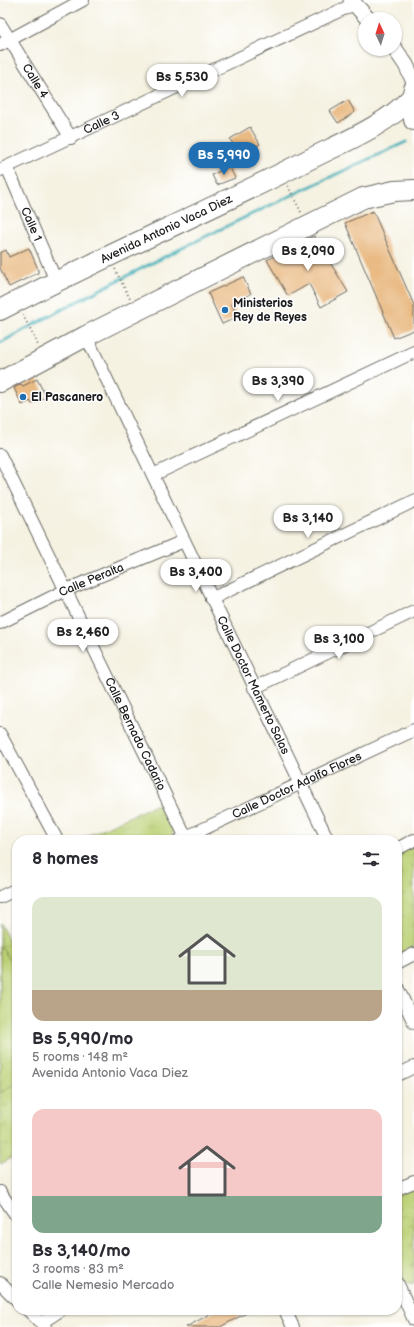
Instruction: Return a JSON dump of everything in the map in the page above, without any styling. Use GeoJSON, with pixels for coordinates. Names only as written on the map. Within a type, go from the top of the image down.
{"type":"FeatureCollection","features":[{"type":"Feature","properties":{"kind":"highway"},"geometry":{"type":"LineString","coordinates":[[413,89],[414,120]]}},
{"type":"Feature","properties":{"kind":"highway","name":"Avenida Antonio Vaca Diez"},"geometry":{"type":"LineString","coordinates":[[0,310],[56,281],[282,173],[372,127],[399,111],[413,89]]}},
{"type":"Feature","properties":{"kind":"highway"},"geometry":{"type":"LineString","coordinates":[[0,382],[86,336],[364,198],[394,191],[414,190]]}},
{"type":"Feature","properties":{"kind":"street"},"geometry":{"type":"LineString","coordinates":[[5,43],[83,0]]}},
{"type":"Feature","properties":{"kind":"street"},"geometry":{"type":"LineString","coordinates":[[353,2],[362,12]]}},
{"type":"Feature","properties":{"kind":"street","name":"Calle 3"},"geometry":{"type":"LineString","coordinates":[[3,169],[71,138],[353,2]]}},
{"type":"Feature","properties":{"kind":"street","name":"Calle 4"},"geometry":{"type":"LineString","coordinates":[[0,24],[5,43],[71,138]]}},
{"type":"Feature","properties":{"kind":"street"},"geometry":{"type":"LineString","coordinates":[[400,56],[406,65],[413,89]]}},
{"type":"Feature","properties":{"kind":"street","name":"Calle 1"},"geometry":{"type":"LineString","coordinates":[[3,169],[56,281]]}},
{"type":"Feature","properties":{"kind":"street","name":"Calle Doctor Mamerto Salas"},"geometry":{"type":"LineString","coordinates":[[86,336],[326,835]]}},
{"type":"Feature","properties":{"kind":"street"},"geometry":{"type":"LineString","coordinates":[[153,475],[414,352]]}},
{"type":"Feature","properties":{"kind":"street","name":"Calle Bernado Cadario"},"geometry":{"type":"LineString","coordinates":[[0,455],[182,835]]}},
{"type":"Feature","properties":{"kind":"street"},"geometry":{"type":"LineString","coordinates":[[212,599],[414,501]]}},
{"type":"Feature","properties":{"kind":"street","name":"Calle Peralta"},"geometry":{"type":"LineString","coordinates":[[0,623],[66,590],[184,541]]}},
{"type":"Feature","properties":{"kind":"street"},"geometry":{"type":"LineString","coordinates":[[254,688],[414,611]]}},
{"type":"Feature","properties":{"kind":"street","name":"Calle Doctor Adolfo Flores"},"geometry":{"type":"LineString","coordinates":[[193,835],[414,730]]}},
{"type":"Feature","properties":{"kind":"street"},"geometry":{"type":"LineString","coordinates":[[0,734],[4,751],[54,835]]}},
{"type":"Feature","properties":{"kind":"street"},"geometry":{"type":"LineString","coordinates":[[402,846],[414,840]]}},
{"type":"Feature","properties":{"kind":"street"},"geometry":{"type":"LineString","coordinates":[[0,897],[12,891]]}},
{"type":"Feature","properties":{"kind":"street"},"geometry":{"type":"LineString","coordinates":[[402,960],[414,954]]}},
{"type":"Feature","properties":{"kind":"street"},"geometry":{"type":"LineString","coordinates":[[402,998],[414,1024]]}},
{"type":"Feature","properties":{"kind":"street"},"geometry":{"type":"LineString","coordinates":[[402,1073],[414,1067]]}},
{"type":"Feature","properties":{"kind":"street"},"geometry":{"type":"LineString","coordinates":[[402,1188],[414,1182]]}},
{"type":"Feature","properties":{"kind":"street"},"geometry":{"type":"LineString","coordinates":[[0,1192],[12,1210]]}},
{"type":"Feature","properties":{"kind":"street"},"geometry":{"type":"LineString","coordinates":[[0,1284],[12,1295]]}},
{"type":"Feature","properties":{"kind":"street"},"geometry":{"type":"LineString","coordinates":[[408,1293],[414,1320]]}},
{"type":"Feature","properties":{"kind":"street"},"geometry":{"type":"LineString","coordinates":[[33,1315],[43,1325],[55,1315]]}},
{"type":"Feature","properties":{"kind":"street"},"geometry":{"type":"LineString","coordinates":[[287,1315],[293,1327]]}},
{"type":"Feature","properties":{"kind":"path"},"geometry":{"type":"LineString","coordinates":[[289,186],[296,202]]}},
{"type":"Feature","properties":{"kind":"path"},"geometry":{"type":"LineString","coordinates":[[116,273],[124,289]]}},
{"type":"Feature","properties":{"kind":"path"},"geometry":{"type":"LineString","coordinates":[[26,322],[32,334]]}},
{"type":"Feature","properties":{"kind":"green space"},"geometry":{"type":"Polygon","coordinates":[[[162,802],[174,827],[172,835],[89,835],[162,802]]]}},
{"type":"Feature","properties":{"kind":"green space"},"geometry":{"type":"Polygon","coordinates":[[[414,846],[414,948],[402,953],[402,852],[414,846]]]}},
{"type":"Feature","properties":{"kind":"green space"},"geometry":{"type":"Polygon","coordinates":[[[0,923],[12,948],[12,1158],[0,1164],[0,923]]]}},
{"type":"Feature","properties":{"kind":"green space"},"geometry":{"type":"Polygon","coordinates":[[[0,945],[12,963],[12,1085],[0,1093],[0,945]]]}},
{"type":"Feature","properties":{"kind":"green space"},"geometry":{"type":"Polygon","coordinates":[[[414,1187],[414,1285],[409,1285],[404,1282],[402,1278],[402,1193],[414,1187]]]}},
{"type":"Feature","properties":{"kind":"building"},"geometry":{"type":"Polygon","coordinates":[[[348,100],[355,112],[338,123],[330,111],[348,100]]]}},
{"type":"Feature","properties":{"kind":"building"},"geometry":{"type":"Polygon","coordinates":[[[250,127],[260,144],[240,156],[230,139],[250,127]]]}},
{"type":"Feature","properties":{"kind":"building"},"geometry":{"type":"Polygon","coordinates":[[[229,166],[235,178],[217,185],[212,175],[229,166]]]}},
{"type":"Feature","properties":{"kind":"building"},"geometry":{"type":"Polygon","coordinates":[[[373,211],[414,305],[414,330],[394,338],[345,223],[373,211]]]}},
{"type":"Feature","properties":{"kind":"building"},"geometry":{"type":"Polygon","coordinates":[[[314,236],[348,292],[321,307],[309,284],[288,296],[267,260],[314,236]]]}},
{"type":"Feature","properties":{"kind":"building"},"geometry":{"type":"Polygon","coordinates":[[[29,248],[38,269],[38,273],[9,287],[0,268],[0,253],[6,250],[9,257],[29,248]]]}},
{"type":"Feature","properties":{"kind":"building"},"geometry":{"type":"Polygon","coordinates":[[[243,277],[251,294],[231,303],[238,317],[222,324],[208,293],[243,277]]]}},
{"type":"Feature","properties":{"kind":"building"},"geometry":{"type":"Polygon","coordinates":[[[37,379],[46,397],[32,404],[30,401],[22,405],[14,388],[21,384],[23,386],[37,379]]]}},
{"type":"Feature","properties":{"kind":"building"},"geometry":{"type":"Polygon","coordinates":[[[209,1315],[243,1315],[220,1327],[186,1327],[209,1315]]]}},
{"type":"Feature","properties":{"kind":"waterway"},"geometry":{"type":"LineString","coordinates":[[0,343],[150,264],[406,142]]}},
{"type":"Feature","properties":{"kind":"place","name":"Ministerios Rey de Reyes"},"geometry":{"type":"Point","coordinates":[225,310]}},
{"type":"Feature","properties":{"kind":"place","name":"El Pascanero"},"geometry":{"type":"Point","coordinates":[23,397]}}]}
